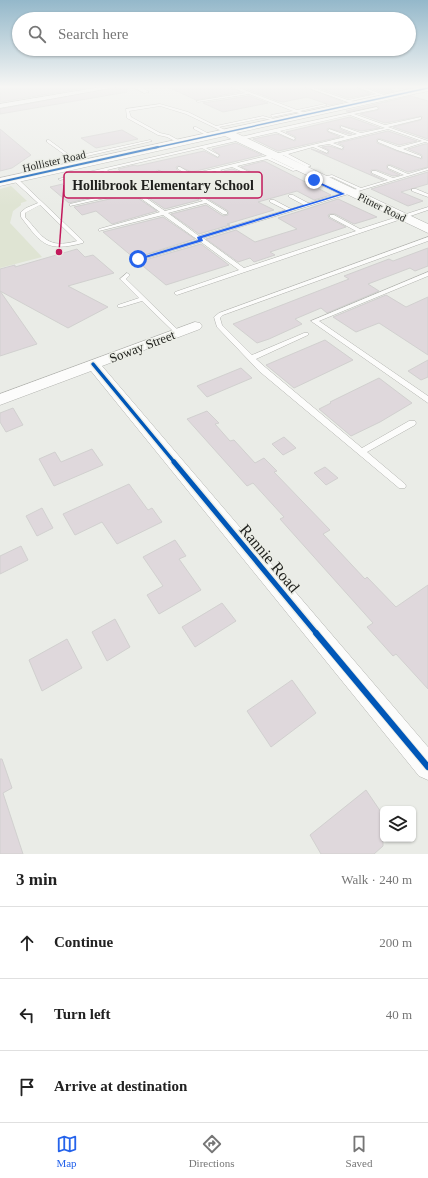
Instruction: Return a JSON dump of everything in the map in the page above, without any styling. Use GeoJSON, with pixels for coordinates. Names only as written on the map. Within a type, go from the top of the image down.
{"type":"FeatureCollection","features":[{"type":"Feature","properties":{"kind":"street"},"geometry":{"type":"LineString","coordinates":[[242,134],[266,126]]}},
{"type":"Feature","properties":{"kind":"street","name":"Hollister Road"},"geometry":{"type":"LineString","coordinates":[[0,182],[181,143],[230,128]]}},
{"type":"Feature","properties":{"kind":"street","name":"Pitner Road"},"geometry":{"type":"LineString","coordinates":[[230,128],[285,161],[428,229]]}},
{"type":"Feature","properties":{"kind":"street","name":"Soway Street"},"geometry":{"type":"LineString","coordinates":[[0,400],[195,326]]}},
{"type":"Feature","properties":{"kind":"street","name":"Rannie Road"},"geometry":{"type":"LineString","coordinates":[[93,364],[428,767]]}},
{"type":"Feature","properties":{"kind":"lane"},"geometry":{"type":"LineString","coordinates":[[144,126],[181,143]]}},
{"type":"Feature","properties":{"kind":"lane"},"geometry":{"type":"LineString","coordinates":[[205,126],[214,132]]}},
{"type":"Feature","properties":{"kind":"lane"},"geometry":{"type":"LineString","coordinates":[[230,128],[236,126]]}},
{"type":"Feature","properties":{"kind":"lane"},"geometry":{"type":"LineString","coordinates":[[278,126],[294,139]]}},
{"type":"Feature","properties":{"kind":"lane"},"geometry":{"type":"LineString","coordinates":[[384,126],[427,141]]}},
{"type":"Feature","properties":{"kind":"lane"},"geometry":{"type":"LineString","coordinates":[[72,205],[233,166],[285,161],[313,146],[391,126]]}},
{"type":"Feature","properties":{"kind":"lane"},"geometry":{"type":"LineString","coordinates":[[342,127],[360,134]]}},
{"type":"Feature","properties":{"kind":"lane"},"geometry":{"type":"LineString","coordinates":[[195,128],[214,132]]}},
{"type":"Feature","properties":{"kind":"lane"},"geometry":{"type":"LineString","coordinates":[[330,130],[348,138]]}},
{"type":"Feature","properties":{"kind":"lane"},"geometry":{"type":"LineString","coordinates":[[60,179],[202,147],[242,134]]}},
{"type":"Feature","properties":{"kind":"lane"},"geometry":{"type":"LineString","coordinates":[[71,158],[150,141]]}},
{"type":"Feature","properties":{"kind":"lane"},"geometry":{"type":"LineString","coordinates":[[379,141],[420,157]]}},
{"type":"Feature","properties":{"kind":"lane"},"geometry":{"type":"LineString","coordinates":[[398,149],[427,141]]}},
{"type":"Feature","properties":{"kind":"lane"},"geometry":{"type":"LineString","coordinates":[[48,142],[80,165]]}},
{"type":"Feature","properties":{"kind":"lane"},"geometry":{"type":"LineString","coordinates":[[328,142],[342,148]]}},
{"type":"Feature","properties":{"kind":"lane"},"geometry":{"type":"LineString","coordinates":[[313,146],[327,152]]}},
{"type":"Feature","properties":{"kind":"lane"},"geometry":{"type":"LineString","coordinates":[[202,147],[218,156]]}},
{"type":"Feature","properties":{"kind":"lane"},"geometry":{"type":"LineString","coordinates":[[233,166],[247,173]]}},
{"type":"Feature","properties":{"kind":"lane"},"geometry":{"type":"LineString","coordinates":[[389,167],[408,175]]}},
{"type":"Feature","properties":{"kind":"lane"},"geometry":{"type":"LineString","coordinates":[[180,168],[192,176]]}},
{"type":"Feature","properties":{"kind":"lane"},"geometry":{"type":"LineString","coordinates":[[103,169],[243,270]]}},
{"type":"Feature","properties":{"kind":"lane"},"geometry":{"type":"LineString","coordinates":[[138,259],[308,205],[341,187],[393,180],[428,169]]}},
{"type":"Feature","properties":{"kind":"lane"},"geometry":{"type":"LineString","coordinates":[[216,170],[230,178]]}},
{"type":"Feature","properties":{"kind":"lane"},"geometry":{"type":"LineString","coordinates":[[160,172],[173,180]]}},
{"type":"Feature","properties":{"kind":"lane"},"geometry":{"type":"LineString","coordinates":[[374,172],[393,180]]}},
{"type":"Feature","properties":{"kind":"lane"},"geometry":{"type":"LineString","coordinates":[[15,179],[53,214],[81,242],[56,247],[48,244],[23,217],[23,213],[28,209],[41,203]]}},
{"type":"Feature","properties":{"kind":"lane"},"geometry":{"type":"LineString","coordinates":[[414,190],[428,196]]}},
{"type":"Feature","properties":{"kind":"lane"},"geometry":{"type":"LineString","coordinates":[[191,191],[226,212]]}},
{"type":"Feature","properties":{"kind":"lane"},"geometry":{"type":"LineString","coordinates":[[291,196],[308,205]]}},
{"type":"Feature","properties":{"kind":"lane"},"geometry":{"type":"LineString","coordinates":[[272,200],[290,210]]}},
{"type":"Feature","properties":{"kind":"lane"},"geometry":{"type":"LineString","coordinates":[[101,230],[207,201]]}},
{"type":"Feature","properties":{"kind":"lane"},"geometry":{"type":"LineString","coordinates":[[177,293],[428,208]]}},
{"type":"Feature","properties":{"kind":"lane"},"geometry":{"type":"LineString","coordinates":[[332,216],[360,231]]}},
{"type":"Feature","properties":{"kind":"lane"},"geometry":{"type":"LineString","coordinates":[[402,486],[251,358],[219,326],[216,317],[220,314],[428,239]]}},
{"type":"Feature","properties":{"kind":"lane"},"geometry":{"type":"LineString","coordinates":[[428,274],[314,321],[428,400]]}},
{"type":"Feature","properties":{"kind":"lane"},"geometry":{"type":"LineString","coordinates":[[127,275],[123,279],[177,332]]}},
{"type":"Feature","properties":{"kind":"lane"},"geometry":{"type":"LineString","coordinates":[[120,306],[143,299]]}},
{"type":"Feature","properties":{"kind":"lane"},"geometry":{"type":"LineString","coordinates":[[251,358],[306,334]]}},
{"type":"Feature","properties":{"kind":"lane"},"geometry":{"type":"LineString","coordinates":[[361,452],[412,424]]}},
{"type":"Feature","properties":{"kind":"green space"},"geometry":{"type":"Polygon","coordinates":[[[11,186],[27,201],[21,203],[21,205],[13,211],[10,223],[42,257],[0,268],[0,189],[11,186]]]}},
{"type":"Feature","properties":{"kind":"building"},"geometry":{"type":"Polygon","coordinates":[[[312,126],[340,126],[340,129],[352,134],[328,128],[328,132],[340,137],[278,151],[253,139],[277,134],[295,141],[296,137],[286,132],[312,126]]]}},
{"type":"Feature","properties":{"kind":"building"},"geometry":{"type":"Polygon","coordinates":[[[343,126],[374,126],[380,128],[361,131],[343,126]]]}},
{"type":"Feature","properties":{"kind":"building"},"geometry":{"type":"Polygon","coordinates":[[[428,126],[428,139],[393,127],[428,126]]]}},
{"type":"Feature","properties":{"kind":"building"},"geometry":{"type":"Polygon","coordinates":[[[0,129],[31,155],[12,168],[0,171],[0,129]]]}},
{"type":"Feature","properties":{"kind":"building"},"geometry":{"type":"Polygon","coordinates":[[[122,130],[138,139],[96,148],[81,138],[122,130]]]}},
{"type":"Feature","properties":{"kind":"building"},"geometry":{"type":"Polygon","coordinates":[[[388,131],[417,141],[399,145],[377,139],[377,143],[422,159],[422,155],[408,149],[428,144],[428,167],[408,172],[391,165],[387,165],[387,169],[400,175],[393,176],[377,170],[371,170],[371,174],[384,180],[382,180],[311,149],[328,154],[329,150],[322,147],[329,146],[343,150],[344,146],[338,143],[388,131]]]}},
{"type":"Feature","properties":{"kind":"building"},"geometry":{"type":"Polygon","coordinates":[[[236,143],[262,155],[192,172],[178,166],[176,167],[177,170],[184,175],[174,177],[158,170],[156,171],[157,174],[166,179],[133,187],[113,172],[120,171],[118,169],[135,165],[137,166],[204,151],[218,158],[220,155],[212,149],[236,143]]]}},
{"type":"Feature","properties":{"kind":"building"},"geometry":{"type":"Polygon","coordinates":[[[264,161],[331,195],[314,200],[297,191],[258,202],[274,210],[199,234],[171,214],[206,205],[223,216],[228,215],[228,211],[192,189],[188,190],[188,193],[199,200],[165,209],[140,192],[215,173],[232,180],[234,179],[233,176],[224,171],[232,169],[248,175],[250,171],[241,167],[264,161]]]}},
{"type":"Feature","properties":{"kind":"building"},"geometry":{"type":"Polygon","coordinates":[[[428,172],[428,184],[401,192],[423,201],[408,206],[371,189],[428,172]]]}},
{"type":"Feature","properties":{"kind":"building"},"geometry":{"type":"Polygon","coordinates":[[[105,174],[125,189],[69,203],[50,187],[105,174]]]}},
{"type":"Feature","properties":{"kind":"building"},"geometry":{"type":"Polygon","coordinates":[[[132,194],[157,211],[112,224],[96,211],[82,215],[74,207],[132,194]]]}},
{"type":"Feature","properties":{"kind":"building"},"geometry":{"type":"Polygon","coordinates":[[[338,199],[377,217],[354,224],[335,214],[330,214],[328,215],[329,218],[346,227],[270,252],[275,255],[254,262],[250,258],[238,262],[206,239],[236,230],[255,242],[297,229],[278,218],[338,199]]]}},
{"type":"Feature","properties":{"kind":"building"},"geometry":{"type":"Polygon","coordinates":[[[163,217],[195,239],[134,258],[103,232],[163,217]]]}},
{"type":"Feature","properties":{"kind":"building"},"geometry":{"type":"Polygon","coordinates":[[[201,244],[229,265],[166,285],[138,262],[201,244]]]}},
{"type":"Feature","properties":{"kind":"building"},"geometry":{"type":"Polygon","coordinates":[[[428,248],[428,266],[415,271],[410,268],[368,284],[379,291],[327,313],[321,308],[295,319],[302,324],[269,339],[257,343],[233,324],[349,279],[344,276],[389,259],[393,261],[428,248]]]}},
{"type":"Feature","properties":{"kind":"building"},"geometry":{"type":"Polygon","coordinates":[[[77,249],[85,257],[93,255],[114,273],[68,286],[108,307],[68,328],[0,291],[0,269],[15,265],[15,267],[77,249]]]}},
{"type":"Feature","properties":{"kind":"building"},"geometry":{"type":"Polygon","coordinates":[[[0,291],[37,344],[0,356],[0,291]]]}},
{"type":"Feature","properties":{"kind":"building"},"geometry":{"type":"Polygon","coordinates":[[[386,295],[406,307],[428,297],[428,355],[379,323],[356,332],[333,317],[386,295]]]}},
{"type":"Feature","properties":{"kind":"building"},"geometry":{"type":"Polygon","coordinates":[[[325,340],[353,360],[294,388],[266,365],[325,340]]]}},
{"type":"Feature","properties":{"kind":"building"},"geometry":{"type":"Polygon","coordinates":[[[428,360],[428,377],[421,380],[408,371],[428,360]]]}},
{"type":"Feature","properties":{"kind":"building"},"geometry":{"type":"Polygon","coordinates":[[[241,368],[252,378],[207,397],[197,386],[241,368]]]}},
{"type":"Feature","properties":{"kind":"building"},"geometry":{"type":"Polygon","coordinates":[[[379,378],[412,403],[380,422],[351,436],[319,409],[331,403],[330,402],[379,378]]]}},
{"type":"Feature","properties":{"kind":"building"},"geometry":{"type":"Polygon","coordinates":[[[13,408],[23,425],[6,432],[0,422],[0,413],[13,408]]]}},
{"type":"Feature","properties":{"kind":"building"},"geometry":{"type":"Polygon","coordinates":[[[207,411],[219,423],[215,424],[230,441],[234,440],[255,463],[264,458],[277,471],[274,472],[330,530],[323,534],[365,579],[367,577],[396,607],[428,585],[428,689],[396,654],[393,656],[367,627],[373,623],[280,519],[284,517],[253,483],[247,486],[187,419],[207,411]]]}},
{"type":"Feature","properties":{"kind":"building"},"geometry":{"type":"Polygon","coordinates":[[[284,437],[296,448],[283,455],[272,444],[284,437]]]}},
{"type":"Feature","properties":{"kind":"building"},"geometry":{"type":"Polygon","coordinates":[[[92,449],[103,465],[54,486],[39,459],[55,452],[61,462],[92,449]]]}},
{"type":"Feature","properties":{"kind":"building"},"geometry":{"type":"Polygon","coordinates":[[[325,467],[338,478],[326,485],[314,473],[325,467]]]}},
{"type":"Feature","properties":{"kind":"building"},"geometry":{"type":"Polygon","coordinates":[[[129,484],[148,510],[152,508],[162,522],[117,544],[102,522],[75,535],[63,514],[129,484]]]}},
{"type":"Feature","properties":{"kind":"building"},"geometry":{"type":"Polygon","coordinates":[[[42,508],[53,528],[37,536],[26,516],[42,508]]]}},
{"type":"Feature","properties":{"kind":"building"},"geometry":{"type":"Polygon","coordinates":[[[175,540],[186,556],[179,559],[201,590],[159,614],[147,595],[163,586],[143,557],[175,540]]]}},
{"type":"Feature","properties":{"kind":"building"},"geometry":{"type":"Polygon","coordinates":[[[21,546],[28,560],[0,574],[0,556],[21,546]]]}},
{"type":"Feature","properties":{"kind":"building"},"geometry":{"type":"Polygon","coordinates":[[[222,603],[236,621],[195,647],[182,627],[222,603]]]}},
{"type":"Feature","properties":{"kind":"building"},"geometry":{"type":"Polygon","coordinates":[[[115,619],[130,647],[107,661],[92,632],[115,619]]]}},
{"type":"Feature","properties":{"kind":"building"},"geometry":{"type":"Polygon","coordinates":[[[67,639],[82,668],[42,691],[29,660],[67,639]]]}},
{"type":"Feature","properties":{"kind":"building"},"geometry":{"type":"Polygon","coordinates":[[[292,680],[316,713],[271,747],[247,711],[292,680]]]}},
{"type":"Feature","properties":{"kind":"building"},"geometry":{"type":"Polygon","coordinates":[[[0,759],[2,759],[12,788],[3,793],[23,854],[0,854],[0,759]]]}},
{"type":"Feature","properties":{"kind":"building"},"geometry":{"type":"Polygon","coordinates":[[[366,790],[380,811],[380,842],[383,842],[383,846],[374,854],[321,854],[310,835],[366,790]]]}},
{"type":"Feature","properties":{"kind":"cycle path"},"geometry":{"type":"LineString","coordinates":[[0,182],[256,126]]}},
{"type":"Feature","properties":{"kind":"cycle path"},"geometry":{"type":"LineString","coordinates":[[93,364],[428,767]]}},
{"type":"Feature","properties":{"kind":"place","name":"Hollibrook Elementary School"},"geometry":{"type":"Point","coordinates":[59,252]}},
{"type":"Feature","properties":{"kind":"route"},"geometry":{"type":"LineString","coordinates":[[138,259],[202,240],[198,238],[343,194],[314,180]]}}]}
